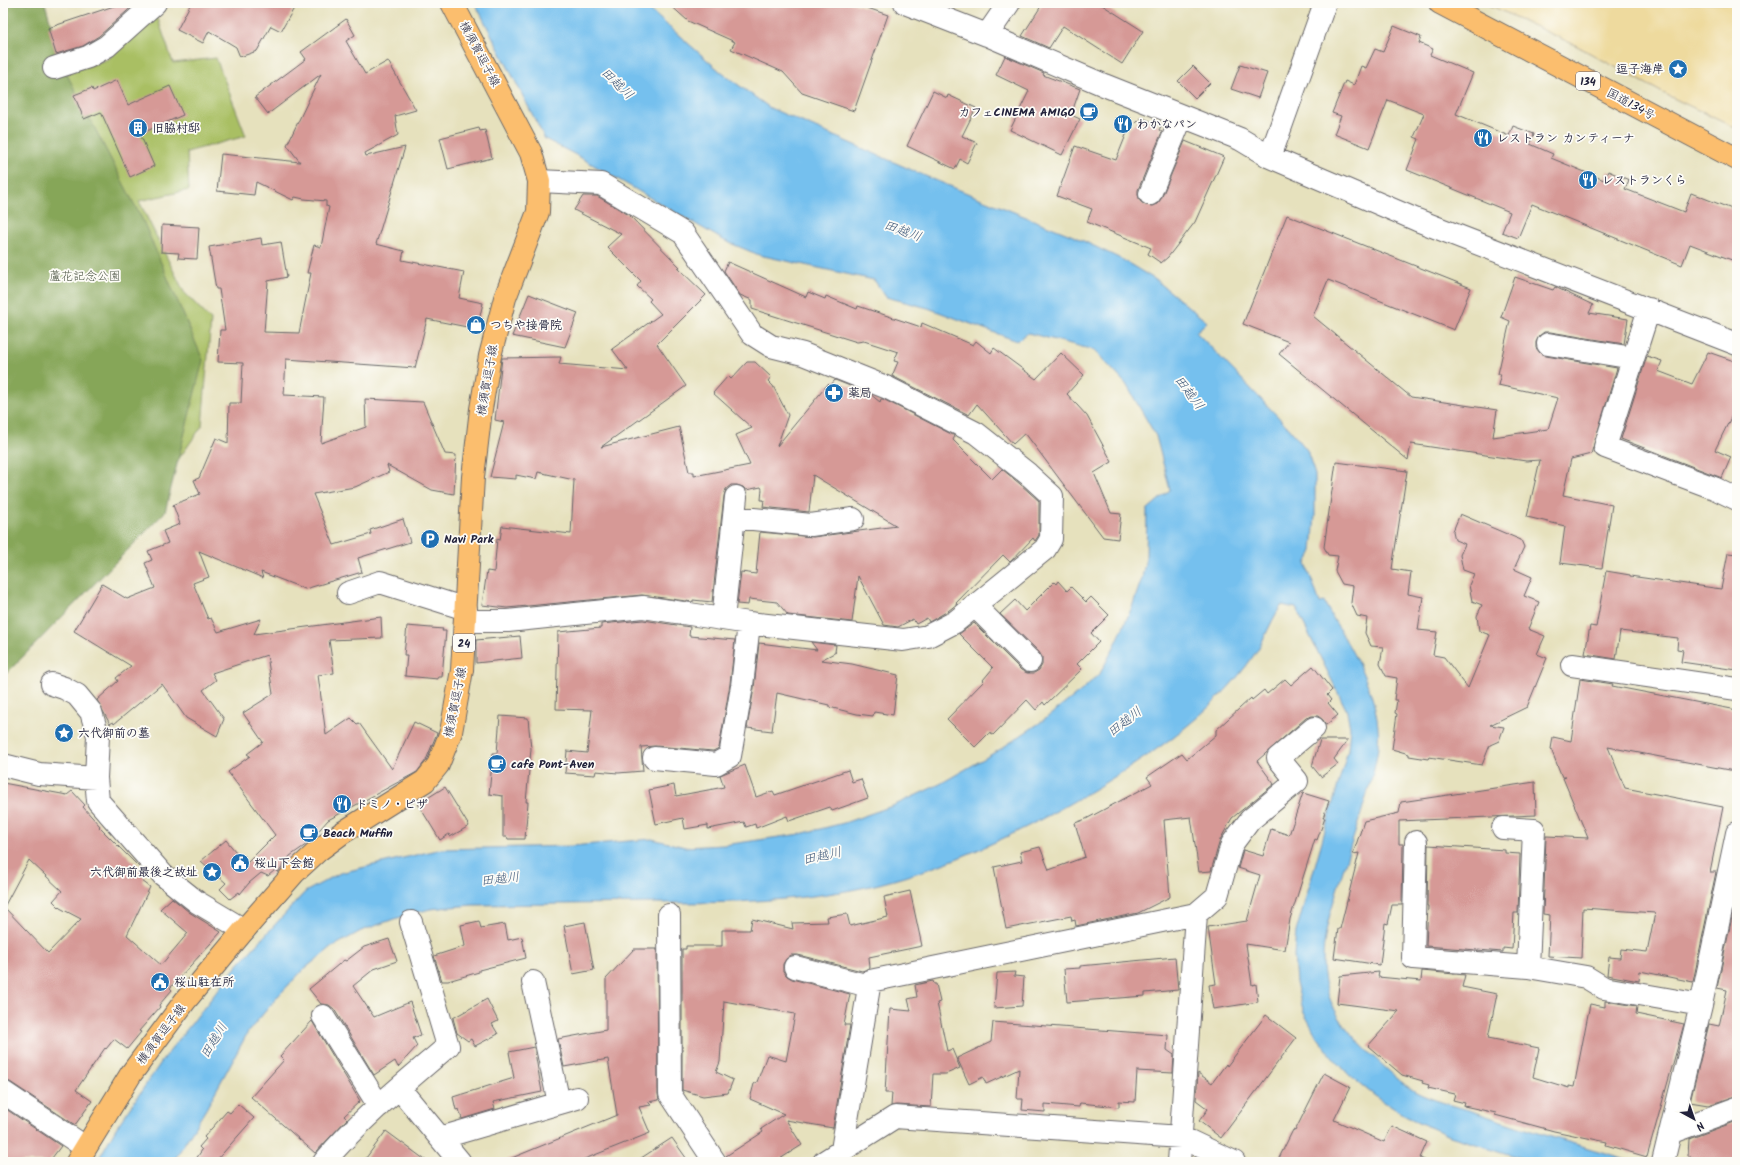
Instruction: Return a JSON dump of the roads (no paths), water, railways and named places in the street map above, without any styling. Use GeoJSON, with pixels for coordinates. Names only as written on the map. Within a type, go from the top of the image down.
{"type":"FeatureCollection","features":[{"type":"Feature","properties":{"kind":"main road","name":"横須賀逗子線"},"geometry":{"type":"LineString","coordinates":[[81,1154],[131,1074],[185,1001],[244,930],[294,873],[319,850],[342,833],[425,781],[438,765],[451,732],[462,670],[473,477],[481,409],[490,356],[505,298],[538,212],[539,181],[531,153],[452,3]]}},
{"type":"Feature","properties":{"kind":"main road","name":"国道134号"},"geometry":{"type":"LineString","coordinates":[[1440,3],[1737,159]]}},
{"type":"Feature","properties":{"kind":"street"},"geometry":{"type":"LineString","coordinates":[[54,68],[88,57],[107,46],[155,3]]}},
{"type":"Feature","properties":{"kind":"street"},"geometry":{"type":"LineString","coordinates":[[904,3],[987,35],[1240,139],[1270,157],[1417,220],[1737,344]]}},
{"type":"Feature","properties":{"kind":"street"},"geometry":{"type":"LineString","coordinates":[[987,35],[1009,3]]}},
{"type":"Feature","properties":{"kind":"street"},"geometry":{"type":"LineString","coordinates":[[1270,157],[1325,3]]}},
{"type":"Feature","properties":{"kind":"street"},"geometry":{"type":"LineString","coordinates":[[1150,194],[1182,116]]}},
{"type":"Feature","properties":{"kind":"street"},"geometry":{"type":"LineString","coordinates":[[348,592],[380,582],[465,615],[508,622],[643,607],[749,623],[903,640],[928,636],[956,622],[1045,549],[1051,539],[1052,496],[1028,474],[976,433],[888,388],[803,354],[771,346],[752,334],[683,233],[601,184],[539,181]]}},
{"type":"Feature","properties":{"kind":"street"},"geometry":{"type":"LineString","coordinates":[[1649,309],[1605,447],[1714,488],[1737,499]]}},
{"type":"Feature","properties":{"kind":"street"},"geometry":{"type":"LineString","coordinates":[[1548,344],[1633,358]]}},
{"type":"Feature","properties":{"kind":"street"},"geometry":{"type":"LineString","coordinates":[[723,619],[735,507],[811,525],[853,520]]}},
{"type":"Feature","properties":{"kind":"street"},"geometry":{"type":"LineString","coordinates":[[975,606],[1030,661]]}},
{"type":"Feature","properties":{"kind":"street"},"geometry":{"type":"LineString","coordinates":[[654,758],[716,764],[730,756],[742,686],[749,623]]}},
{"type":"Feature","properties":{"kind":"street"},"geometry":{"type":"LineString","coordinates":[[1572,665],[1737,689]]}},
{"type":"Feature","properties":{"kind":"street"},"geometry":{"type":"LineString","coordinates":[[52,684],[77,695],[91,712],[98,736],[96,778],[98,801],[163,876],[197,902],[244,930]]}},
{"type":"Feature","properties":{"kind":"street"},"geometry":{"type":"LineString","coordinates":[[842,1150],[870,981],[1196,914],[1217,896],[1232,844],[1250,820],[1297,781],[1278,758],[1314,728]]}},
{"type":"Feature","properties":{"kind":"street"},"geometry":{"type":"LineString","coordinates":[[3,765],[39,774],[96,778]]}},
{"type":"Feature","properties":{"kind":"street"},"geometry":{"type":"LineString","coordinates":[[1503,828],[1534,830],[1528,967]]}},
{"type":"Feature","properties":{"kind":"street"},"geometry":{"type":"LineString","coordinates":[[1663,1162],[1672,1132],[1701,1005],[1737,833]]}},
{"type":"Feature","properties":{"kind":"street"},"geometry":{"type":"LineString","coordinates":[[1416,842],[1413,958],[1528,967],[1586,977],[1604,988],[1701,1005]]}},
{"type":"Feature","properties":{"kind":"street"},"geometry":{"type":"LineString","coordinates":[[669,914],[670,1094],[715,1162]]}},
{"type":"Feature","properties":{"kind":"street"},"geometry":{"type":"LineString","coordinates":[[1179,1162],[1196,914]]}},
{"type":"Feature","properties":{"kind":"street"},"geometry":{"type":"LineString","coordinates":[[324,1162],[341,1141],[448,1046],[411,922]]}},
{"type":"Feature","properties":{"kind":"street"},"geometry":{"type":"LineString","coordinates":[[795,967],[869,986]]}},
{"type":"Feature","properties":{"kind":"street"},"geometry":{"type":"LineString","coordinates":[[440,1138],[568,1101],[533,982]]}},
{"type":"Feature","properties":{"kind":"street"},"geometry":{"type":"LineString","coordinates":[[323,1016],[379,1106]]}},
{"type":"Feature","properties":{"kind":"street"},"geometry":{"type":"LineString","coordinates":[[399,1088],[460,1162]]}},
{"type":"Feature","properties":{"kind":"street"},"geometry":{"type":"LineString","coordinates":[[3,1092],[81,1154]]}},
{"type":"Feature","properties":{"kind":"street"},"geometry":{"type":"LineString","coordinates":[[1672,1132],[1737,1108]]}},
{"type":"Feature","properties":{"kind":"street"},"geometry":{"type":"LineString","coordinates":[[824,1162],[895,1117],[1181,1137],[1234,1162]]}},
{"type":"Feature","properties":{"kind":"water","name":"田越川"},"geometry":{"type":"Polygon","coordinates":[[[475,3],[642,3],[722,73],[770,108],[930,178],[1073,236],[1123,260],[1156,280],[1207,322],[1196,332],[1288,427],[1307,450],[1315,475],[1315,515],[1312,551],[1306,564],[1320,603],[1324,602],[1365,678],[1375,710],[1378,727],[1378,749],[1374,771],[1335,895],[1326,931],[1323,953],[1324,973],[1328,992],[1335,1009],[1345,1026],[1359,1043],[1396,1077],[1416,1092],[1436,1100],[1533,1131],[1636,1162],[1534,1162],[1450,1136],[1407,1117],[1375,1096],[1349,1075],[1316,1035],[1304,1013],[1296,983],[1294,955],[1296,932],[1348,750],[1350,728],[1347,711],[1296,608],[1282,605],[1275,615],[1258,649],[1236,678],[1201,714],[1165,743],[1108,781],[1038,821],[986,846],[934,867],[879,884],[824,895],[711,903],[472,905],[430,909],[394,919],[361,931],[332,947],[303,970],[279,995],[248,1032],[206,1109],[173,1162],[97,1162],[116,1128],[162,1061],[236,967],[305,892],[340,873],[441,849],[571,846],[652,839],[685,847],[724,845],[800,834],[844,823],[895,805],[940,784],[999,750],[1041,722],[1081,691],[1101,672],[1132,607],[1142,578],[1146,557],[1147,510],[1170,490],[1156,436],[1126,384],[1094,350],[1028,333],[1017,341],[928,308],[886,297],[874,280],[759,255],[725,241],[576,155],[545,139],[475,3]]]}},
{"type":"Feature","properties":{"kind":"place","name":"逗子海岸"},"geometry":{"type":"Point","coordinates":[1678,69]}},
{"type":"Feature","properties":{"kind":"place","name":"カフェCINEMA AMIGO"},"geometry":{"type":"Point","coordinates":[1089,112]}},
{"type":"Feature","properties":{"kind":"place","name":"わかなパン"},"geometry":{"type":"Point","coordinates":[1123,124]}},
{"type":"Feature","properties":{"kind":"place","name":"旧脇村邸"},"geometry":{"type":"Point","coordinates":[138,128]}},
{"type":"Feature","properties":{"kind":"place","name":"レストラン カンティーナ"},"geometry":{"type":"Point","coordinates":[1483,138]}},
{"type":"Feature","properties":{"kind":"place","name":"レストランくら"},"geometry":{"type":"Point","coordinates":[1588,180]}},
{"type":"Feature","properties":{"kind":"place","name":"つちや接骨院"},"geometry":{"type":"Point","coordinates":[476,325]}},
{"type":"Feature","properties":{"kind":"place","name":"薬局"},"geometry":{"type":"Point","coordinates":[834,393]}},
{"type":"Feature","properties":{"kind":"place","name":"Navi Park"},"geometry":{"type":"Point","coordinates":[430,539]}},
{"type":"Feature","properties":{"kind":"place","name":"六代御前の墓"},"geometry":{"type":"Point","coordinates":[64,733]}},
{"type":"Feature","properties":{"kind":"place","name":"cafe Pont-Aven"},"geometry":{"type":"Point","coordinates":[497,764]}},
{"type":"Feature","properties":{"kind":"place","name":"ドミノ・ピザ"},"geometry":{"type":"Point","coordinates":[342,804]}},
{"type":"Feature","properties":{"kind":"place","name":"Beach Muffin"},"geometry":{"type":"Point","coordinates":[309,833]}},
{"type":"Feature","properties":{"kind":"place","name":"桜山下会館"},"geometry":{"type":"Point","coordinates":[240,863]}},
{"type":"Feature","properties":{"kind":"place","name":"六代御前最後之故址"},"geometry":{"type":"Point","coordinates":[212,872]}},
{"type":"Feature","properties":{"kind":"place","name":"桜山駐在所"},"geometry":{"type":"Point","coordinates":[160,982]}},
{"type":"Feature","properties":{"kind":"park label","name":"蘆花記念公園"},"geometry":{"type":"Point","coordinates":[85,276]}}]}
